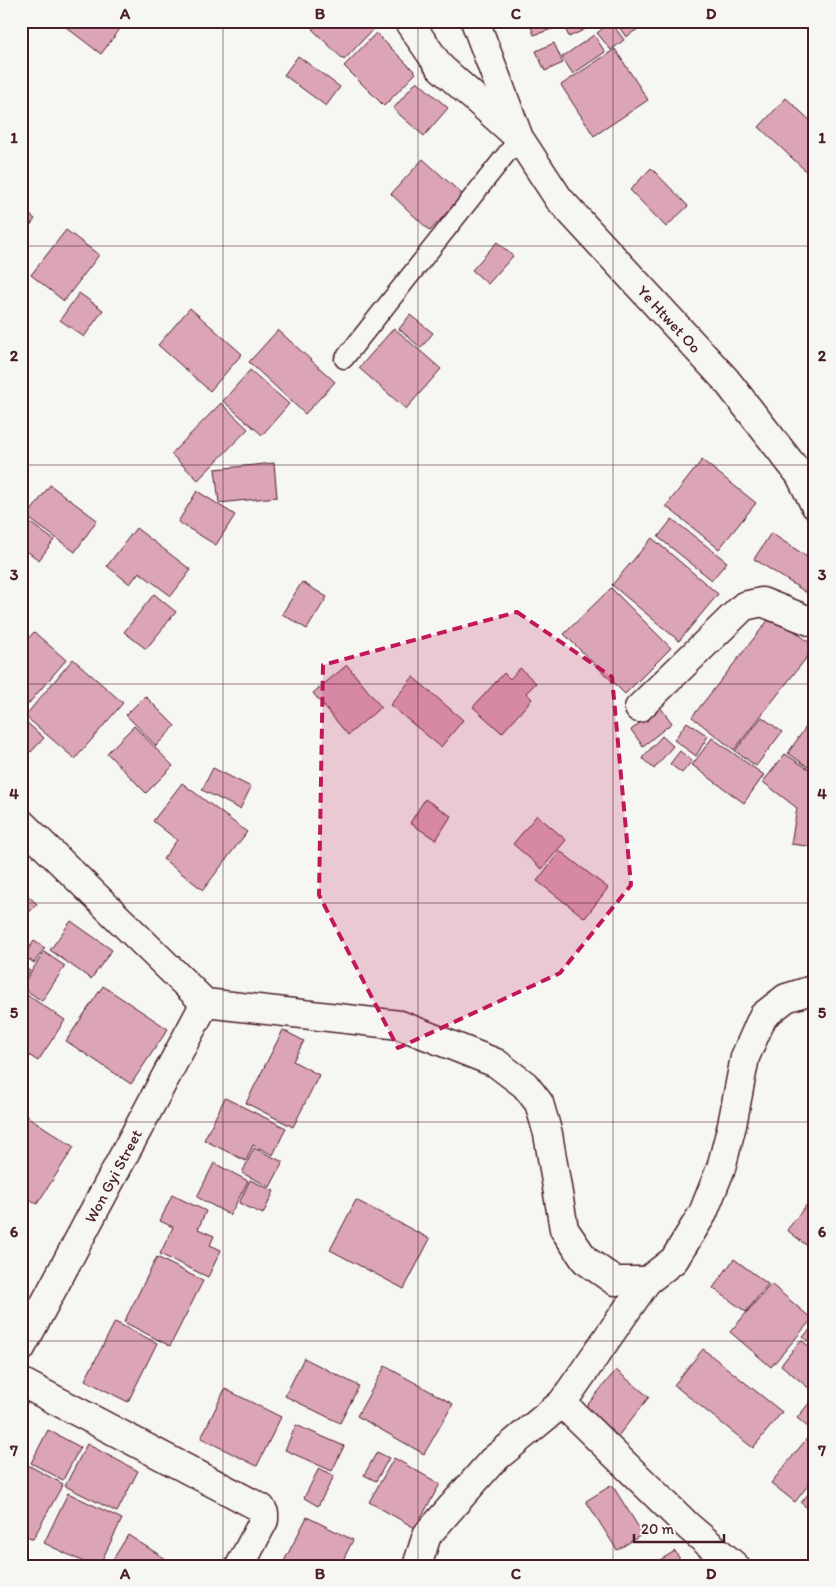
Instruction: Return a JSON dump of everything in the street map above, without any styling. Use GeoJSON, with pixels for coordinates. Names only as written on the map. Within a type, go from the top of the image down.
{"type":"FeatureCollection","features":[{"type":"Feature","properties":{"kind":"street"},"geometry":{"type":"LineString","coordinates":[[408,21],[440,67],[519,138]]}},
{"type":"Feature","properties":{"kind":"street"},"geometry":{"type":"LineString","coordinates":[[475,21],[519,138]]}},
{"type":"Feature","properties":{"kind":"street","name":"Ye Htwet Oo"},"geometry":{"type":"LineString","coordinates":[[519,138],[560,199],[726,380],[800,476],[815,505]]}},
{"type":"Feature","properties":{"kind":"street"},"geometry":{"type":"LineString","coordinates":[[639,708],[744,606],[762,602],[815,623]]}},
{"type":"Feature","properties":{"kind":"street"},"geometry":{"type":"LineString","coordinates":[[21,823],[205,1003],[400,1025],[496,1064],[525,1085],[539,1104],[548,1134],[564,1229],[585,1260],[615,1281],[647,1282]]}},
{"type":"Feature","properties":{"kind":"street"},"geometry":{"type":"LineString","coordinates":[[417,1566],[426,1534],[492,1461],[562,1403],[647,1282],[674,1260],[703,1213],[721,1168],[745,1057],[763,1016],[786,998],[815,989]]}},
{"type":"Feature","properties":{"kind":"street","name":"Won Gyi Street"},"geometry":{"type":"LineString","coordinates":[[21,1348],[205,1003]]}},
{"type":"Feature","properties":{"kind":"street"},"geometry":{"type":"LineString","coordinates":[[21,1382],[261,1508],[264,1513],[264,1520],[240,1566]]}},
{"type":"Feature","properties":{"kind":"street"},"geometry":{"type":"LineString","coordinates":[[562,1403],[689,1527],[735,1566]]}},
{"type":"Feature","properties":{"kind":"lane"},"geometry":{"type":"LineString","coordinates":[[344,359],[519,138]]}},
{"type":"Feature","properties":{"kind":"highlighted area"},"geometry":{"type":"Polygon","coordinates":[[[517,612],[612,677],[631,885],[560,973],[398,1048],[319,895],[323,665],[517,612]]]}},
{"type":"Feature","properties":{"kind":"building"},"geometry":{"type":"Polygon","coordinates":[[[58,21],[126,21],[101,54],[58,21]]]}},
{"type":"Feature","properties":{"kind":"building"},"geometry":{"type":"Polygon","coordinates":[[[319,21],[374,21],[377,25],[344,60],[312,29],[319,21]]]}},
{"type":"Feature","properties":{"kind":"building"},"geometry":{"type":"Polygon","coordinates":[[[529,21],[556,21],[558,27],[534,35],[529,21]]]}},
{"type":"Feature","properties":{"kind":"building"},"geometry":{"type":"Polygon","coordinates":[[[562,21],[602,21],[569,37],[562,21]]]}},
{"type":"Feature","properties":{"kind":"building"},"geometry":{"type":"Polygon","coordinates":[[[615,21],[644,21],[645,24],[626,37],[615,21]]]}},
{"type":"Feature","properties":{"kind":"building"},"geometry":{"type":"Polygon","coordinates":[[[611,22],[624,40],[611,50],[597,33],[611,22]]]}},
{"type":"Feature","properties":{"kind":"building"},"geometry":{"type":"Polygon","coordinates":[[[376,33],[416,73],[384,106],[344,66],[376,33]]]}},
{"type":"Feature","properties":{"kind":"building"},"geometry":{"type":"Polygon","coordinates":[[[594,35],[605,52],[573,74],[562,57],[594,35]]]}},
{"type":"Feature","properties":{"kind":"building"},"geometry":{"type":"Polygon","coordinates":[[[554,43],[563,63],[545,71],[536,51],[554,43]]]}},
{"type":"Feature","properties":{"kind":"building"},"geometry":{"type":"Polygon","coordinates":[[[615,49],[648,100],[594,136],[561,85],[615,49]]]}},
{"type":"Feature","properties":{"kind":"building"},"geometry":{"type":"Polygon","coordinates":[[[298,56],[340,87],[326,106],[284,75],[298,56]]]}},
{"type":"Feature","properties":{"kind":"building"},"geometry":{"type":"Polygon","coordinates":[[[417,81],[448,108],[424,136],[393,109],[417,81]]]}},
{"type":"Feature","properties":{"kind":"building"},"geometry":{"type":"Polygon","coordinates":[[[786,98],[815,125],[815,166],[808,173],[759,127],[786,98]]]}},
{"type":"Feature","properties":{"kind":"building"},"geometry":{"type":"Polygon","coordinates":[[[423,159],[463,195],[430,231],[391,194],[423,159]]]}},
{"type":"Feature","properties":{"kind":"building"},"geometry":{"type":"Polygon","coordinates":[[[651,168],[688,206],[666,227],[630,190],[651,168]]]}},
{"type":"Feature","properties":{"kind":"building"},"geometry":{"type":"Polygon","coordinates":[[[21,208],[35,219],[21,237],[21,208]]]}},
{"type":"Feature","properties":{"kind":"building"},"geometry":{"type":"Polygon","coordinates":[[[66,230],[99,255],[64,301],[31,275],[66,230]]]}},
{"type":"Feature","properties":{"kind":"building"},"geometry":{"type":"Polygon","coordinates":[[[497,242],[513,256],[488,284],[472,270],[497,242]]]}},
{"type":"Feature","properties":{"kind":"building"},"geometry":{"type":"Polygon","coordinates":[[[79,293],[103,310],[84,337],[60,320],[79,293]]]}},
{"type":"Feature","properties":{"kind":"building"},"geometry":{"type":"Polygon","coordinates":[[[190,308],[242,354],[210,391],[158,345],[190,308]]]}},
{"type":"Feature","properties":{"kind":"building"},"geometry":{"type":"Polygon","coordinates":[[[410,315],[433,333],[421,348],[399,329],[410,315]]]}},
{"type":"Feature","properties":{"kind":"building"},"geometry":{"type":"Polygon","coordinates":[[[394,328],[441,369],[406,409],[359,368],[394,328]]]}},
{"type":"Feature","properties":{"kind":"building"},"geometry":{"type":"Polygon","coordinates":[[[278,330],[335,382],[305,414],[249,362],[278,330]]]}},
{"type":"Feature","properties":{"kind":"building"},"geometry":{"type":"Polygon","coordinates":[[[250,370],[289,404],[262,435],[223,401],[250,370]]]}},
{"type":"Feature","properties":{"kind":"building"},"geometry":{"type":"Polygon","coordinates":[[[221,403],[248,429],[198,480],[171,454],[221,403]]]}},
{"type":"Feature","properties":{"kind":"building"},"geometry":{"type":"Polygon","coordinates":[[[702,460],[756,503],[719,549],[666,506],[702,460]]]}},
{"type":"Feature","properties":{"kind":"building"},"geometry":{"type":"Polygon","coordinates":[[[274,463],[277,497],[219,503],[215,469],[274,463]]]}},
{"type":"Feature","properties":{"kind":"building"},"geometry":{"type":"Polygon","coordinates":[[[50,485],[97,520],[75,552],[27,517],[50,485]]]}},
{"type":"Feature","properties":{"kind":"building"},"geometry":{"type":"Polygon","coordinates":[[[197,491],[235,515],[216,545],[178,522],[197,491]]]}},
{"type":"Feature","properties":{"kind":"building"},"geometry":{"type":"Polygon","coordinates":[[[672,519],[727,562],[712,580],[658,537],[672,519]]]}},
{"type":"Feature","properties":{"kind":"building"},"geometry":{"type":"Polygon","coordinates":[[[29,522],[54,540],[39,560],[21,547],[21,534],[29,522]]]}},
{"type":"Feature","properties":{"kind":"building"},"geometry":{"type":"Polygon","coordinates":[[[136,528],[191,570],[171,596],[139,572],[130,584],[107,566],[136,528]]]}},
{"type":"Feature","properties":{"kind":"building"},"geometry":{"type":"Polygon","coordinates":[[[771,533],[815,562],[815,598],[754,559],[771,533]]]}},
{"type":"Feature","properties":{"kind":"building"},"geometry":{"type":"Polygon","coordinates":[[[652,538],[718,594],[679,641],[612,585],[652,538]]]}},
{"type":"Feature","properties":{"kind":"building"},"geometry":{"type":"Polygon","coordinates":[[[302,582],[327,597],[307,629],[282,614],[302,582]]]}},
{"type":"Feature","properties":{"kind":"building"},"geometry":{"type":"Polygon","coordinates":[[[611,588],[671,648],[625,694],[564,634],[611,588]]]}},
{"type":"Feature","properties":{"kind":"building"},"geometry":{"type":"Polygon","coordinates":[[[154,594],[176,612],[146,649],[124,632],[154,594]]]}},
{"type":"Feature","properties":{"kind":"building"},"geometry":{"type":"Polygon","coordinates":[[[773,614],[815,647],[734,750],[692,717],[773,614]]]}},
{"type":"Feature","properties":{"kind":"building"},"geometry":{"type":"Polygon","coordinates":[[[34,632],[66,660],[23,710],[21,709],[21,647],[34,632]]]}},
{"type":"Feature","properties":{"kind":"building"},"geometry":{"type":"Polygon","coordinates":[[[73,659],[123,703],[75,759],[25,716],[73,659]]]}},
{"type":"Feature","properties":{"kind":"building"},"geometry":{"type":"Polygon","coordinates":[[[347,665],[381,707],[348,735],[313,693],[347,665]]]}},
{"type":"Feature","properties":{"kind":"building"},"geometry":{"type":"Polygon","coordinates":[[[520,668],[536,683],[526,693],[532,699],[502,733],[473,707],[504,673],[510,679],[520,668]]]}},
{"type":"Feature","properties":{"kind":"building"},"geometry":{"type":"Polygon","coordinates":[[[413,677],[463,720],[441,747],[390,705],[413,677]]]}},
{"type":"Feature","properties":{"kind":"building"},"geometry":{"type":"Polygon","coordinates":[[[145,696],[175,726],[156,746],[126,715],[145,696]]]}},
{"type":"Feature","properties":{"kind":"building"},"geometry":{"type":"Polygon","coordinates":[[[660,707],[672,723],[643,746],[631,730],[660,707]]]}},
{"type":"Feature","properties":{"kind":"building"},"geometry":{"type":"Polygon","coordinates":[[[762,717],[782,732],[756,766],[735,751],[762,717]]]}},
{"type":"Feature","properties":{"kind":"building"},"geometry":{"type":"Polygon","coordinates":[[[23,719],[44,738],[31,752],[21,743],[23,719]]]}},
{"type":"Feature","properties":{"kind":"building"},"geometry":{"type":"Polygon","coordinates":[[[687,722],[708,736],[696,756],[674,740],[687,722]]]}},
{"type":"Feature","properties":{"kind":"building"},"geometry":{"type":"Polygon","coordinates":[[[808,724],[815,728],[815,764],[811,769],[788,753],[808,724]]]}},
{"type":"Feature","properties":{"kind":"building"},"geometry":{"type":"Polygon","coordinates":[[[134,726],[173,766],[146,793],[107,753],[134,726]]]}},
{"type":"Feature","properties":{"kind":"building"},"geometry":{"type":"Polygon","coordinates":[[[662,736],[673,746],[654,769],[642,758],[662,736]]]}},
{"type":"Feature","properties":{"kind":"building"},"geometry":{"type":"Polygon","coordinates":[[[712,738],[764,775],[744,803],[692,765],[712,738]]]}},
{"type":"Feature","properties":{"kind":"building"},"geometry":{"type":"Polygon","coordinates":[[[680,751],[692,761],[682,773],[670,764],[680,751]]]}},
{"type":"Feature","properties":{"kind":"building"},"geometry":{"type":"Polygon","coordinates":[[[785,754],[810,770],[815,768],[815,847],[791,844],[797,808],[763,782],[785,754]]]}},
{"type":"Feature","properties":{"kind":"building"},"geometry":{"type":"Polygon","coordinates":[[[213,768],[251,787],[240,809],[202,790],[213,768]]]}},
{"type":"Feature","properties":{"kind":"building"},"geometry":{"type":"Polygon","coordinates":[[[182,783],[247,832],[203,890],[163,859],[177,840],[153,821],[182,783]]]}},
{"type":"Feature","properties":{"kind":"building"},"geometry":{"type":"Polygon","coordinates":[[[425,799],[451,816],[436,840],[410,823],[425,799]]]}},
{"type":"Feature","properties":{"kind":"building"},"geometry":{"type":"Polygon","coordinates":[[[537,815],[566,840],[542,869],[513,844],[537,815]]]}},
{"type":"Feature","properties":{"kind":"building"},"geometry":{"type":"Polygon","coordinates":[[[560,851],[608,888],[585,918],[537,881],[560,851]]]}},
{"type":"Feature","properties":{"kind":"building"},"geometry":{"type":"Polygon","coordinates":[[[21,889],[37,904],[21,921],[21,889]]]}},
{"type":"Feature","properties":{"kind":"building"},"geometry":{"type":"Polygon","coordinates":[[[71,921],[112,950],[91,979],[50,950],[71,921]]]}},
{"type":"Feature","properties":{"kind":"building"},"geometry":{"type":"Polygon","coordinates":[[[34,941],[45,948],[34,963],[24,956],[34,941]]]}},
{"type":"Feature","properties":{"kind":"building"},"geometry":{"type":"Polygon","coordinates":[[[44,952],[65,966],[42,1001],[21,987],[44,952]]]}},
{"type":"Feature","properties":{"kind":"building"},"geometry":{"type":"Polygon","coordinates":[[[21,965],[30,971],[21,983],[21,965]]]}},
{"type":"Feature","properties":{"kind":"building"},"geometry":{"type":"Polygon","coordinates":[[[103,986],[168,1029],[131,1084],[66,1041],[103,986]]]}},
{"type":"Feature","properties":{"kind":"building"},"geometry":{"type":"Polygon","coordinates":[[[21,991],[65,1020],[38,1061],[21,1050],[21,991]]]}},
{"type":"Feature","properties":{"kind":"building"},"geometry":{"type":"Polygon","coordinates":[[[283,1030],[304,1041],[293,1061],[319,1075],[293,1127],[246,1103],[283,1030]]]}},
{"type":"Feature","properties":{"kind":"building"},"geometry":{"type":"Polygon","coordinates":[[[225,1098],[286,1128],[273,1155],[253,1145],[246,1161],[204,1140],[225,1098]]]}},
{"type":"Feature","properties":{"kind":"building"},"geometry":{"type":"Polygon","coordinates":[[[21,1112],[74,1147],[37,1204],[21,1193],[21,1112]]]}},
{"type":"Feature","properties":{"kind":"building"},"geometry":{"type":"Polygon","coordinates":[[[254,1148],[283,1162],[270,1187],[242,1173],[254,1148]]]}},
{"type":"Feature","properties":{"kind":"building"},"geometry":{"type":"Polygon","coordinates":[[[214,1163],[248,1181],[230,1215],[197,1197],[214,1163]]]}},
{"type":"Feature","properties":{"kind":"building"},"geometry":{"type":"Polygon","coordinates":[[[250,1180],[274,1191],[263,1214],[239,1203],[250,1180]]]}},
{"type":"Feature","properties":{"kind":"building"},"geometry":{"type":"Polygon","coordinates":[[[172,1195],[206,1211],[198,1229],[214,1236],[210,1245],[221,1250],[208,1277],[160,1254],[173,1227],[160,1221],[172,1195]]]}},
{"type":"Feature","properties":{"kind":"building"},"geometry":{"type":"Polygon","coordinates":[[[812,1198],[815,1200],[815,1252],[787,1230],[812,1198]]]}},
{"type":"Feature","properties":{"kind":"building"},"geometry":{"type":"Polygon","coordinates":[[[356,1200],[430,1239],[404,1289],[330,1250],[356,1200]]]}},
{"type":"Feature","properties":{"kind":"building"},"geometry":{"type":"Polygon","coordinates":[[[157,1257],[203,1281],[170,1346],[124,1322],[157,1257]]]}},
{"type":"Feature","properties":{"kind":"building"},"geometry":{"type":"Polygon","coordinates":[[[734,1259],[768,1284],[746,1312],[713,1288],[734,1259]]]}},
{"type":"Feature","properties":{"kind":"building"},"geometry":{"type":"Polygon","coordinates":[[[771,1284],[812,1319],[771,1367],[730,1332],[771,1284]]]}},
{"type":"Feature","properties":{"kind":"building"},"geometry":{"type":"Polygon","coordinates":[[[115,1322],[157,1343],[128,1402],[85,1380],[115,1322]]]}},
{"type":"Feature","properties":{"kind":"building"},"geometry":{"type":"Polygon","coordinates":[[[815,1324],[815,1347],[803,1337],[815,1324]]]}},
{"type":"Feature","properties":{"kind":"building"},"geometry":{"type":"Polygon","coordinates":[[[801,1340],[815,1351],[815,1385],[811,1390],[781,1365],[801,1340]]]}},
{"type":"Feature","properties":{"kind":"building"},"geometry":{"type":"Polygon","coordinates":[[[703,1349],[782,1412],[753,1448],[674,1385],[703,1349]]]}},
{"type":"Feature","properties":{"kind":"building"},"geometry":{"type":"Polygon","coordinates":[[[304,1358],[359,1386],[340,1423],[285,1396],[304,1358]]]}},
{"type":"Feature","properties":{"kind":"building"},"geometry":{"type":"Polygon","coordinates":[[[385,1366],[453,1404],[424,1454],[357,1416],[385,1366]]]}},
{"type":"Feature","properties":{"kind":"building"},"geometry":{"type":"Polygon","coordinates":[[[616,1370],[649,1397],[618,1436],[584,1409],[616,1370]]]}},
{"type":"Feature","properties":{"kind":"building"},"geometry":{"type":"Polygon","coordinates":[[[225,1389],[281,1417],[257,1466],[201,1438],[225,1389]]]}},
{"type":"Feature","properties":{"kind":"building"},"geometry":{"type":"Polygon","coordinates":[[[815,1396],[815,1433],[797,1418],[815,1396]]]}},
{"type":"Feature","properties":{"kind":"building"},"geometry":{"type":"Polygon","coordinates":[[[296,1425],[344,1446],[332,1471],[285,1450],[296,1425]]]}},
{"type":"Feature","properties":{"kind":"building"},"geometry":{"type":"Polygon","coordinates":[[[48,1430],[80,1447],[63,1480],[31,1463],[48,1430]]]}},
{"type":"Feature","properties":{"kind":"building"},"geometry":{"type":"Polygon","coordinates":[[[809,1436],[815,1440],[815,1476],[795,1502],[771,1483],[809,1436]]]}},
{"type":"Feature","properties":{"kind":"building"},"geometry":{"type":"Polygon","coordinates":[[[87,1444],[138,1471],[117,1512],[65,1486],[87,1444]]]}},
{"type":"Feature","properties":{"kind":"building"},"geometry":{"type":"Polygon","coordinates":[[[377,1452],[389,1458],[376,1481],[364,1475],[377,1452]]]}},
{"type":"Feature","properties":{"kind":"building"},"geometry":{"type":"Polygon","coordinates":[[[394,1458],[440,1484],[415,1528],[369,1502],[394,1458]]]}},
{"type":"Feature","properties":{"kind":"building"},"geometry":{"type":"Polygon","coordinates":[[[24,1463],[63,1484],[33,1539],[21,1533],[21,1468],[24,1463]]]}},
{"type":"Feature","properties":{"kind":"building"},"geometry":{"type":"Polygon","coordinates":[[[319,1468],[334,1476],[318,1506],[304,1498],[319,1468]]]}},
{"type":"Feature","properties":{"kind":"building"},"geometry":{"type":"Polygon","coordinates":[[[612,1485],[643,1534],[617,1550],[586,1501],[612,1485]]]}},
{"type":"Feature","properties":{"kind":"building"},"geometry":{"type":"Polygon","coordinates":[[[815,1485],[815,1514],[801,1503],[815,1485]]]}},
{"type":"Feature","properties":{"kind":"building"},"geometry":{"type":"Polygon","coordinates":[[[68,1493],[122,1519],[99,1566],[92,1566],[44,1543],[68,1493]]]}},
{"type":"Feature","properties":{"kind":"building"},"geometry":{"type":"Polygon","coordinates":[[[307,1517],[353,1540],[340,1566],[282,1565],[307,1517]]]}},
{"type":"Feature","properties":{"kind":"building"},"geometry":{"type":"Polygon","coordinates":[[[128,1535],[169,1561],[166,1566],[109,1566],[128,1535]]]}},
{"type":"Feature","properties":{"kind":"building"},"geometry":{"type":"Polygon","coordinates":[[[675,1551],[684,1566],[650,1566],[675,1551]]]}}]}
